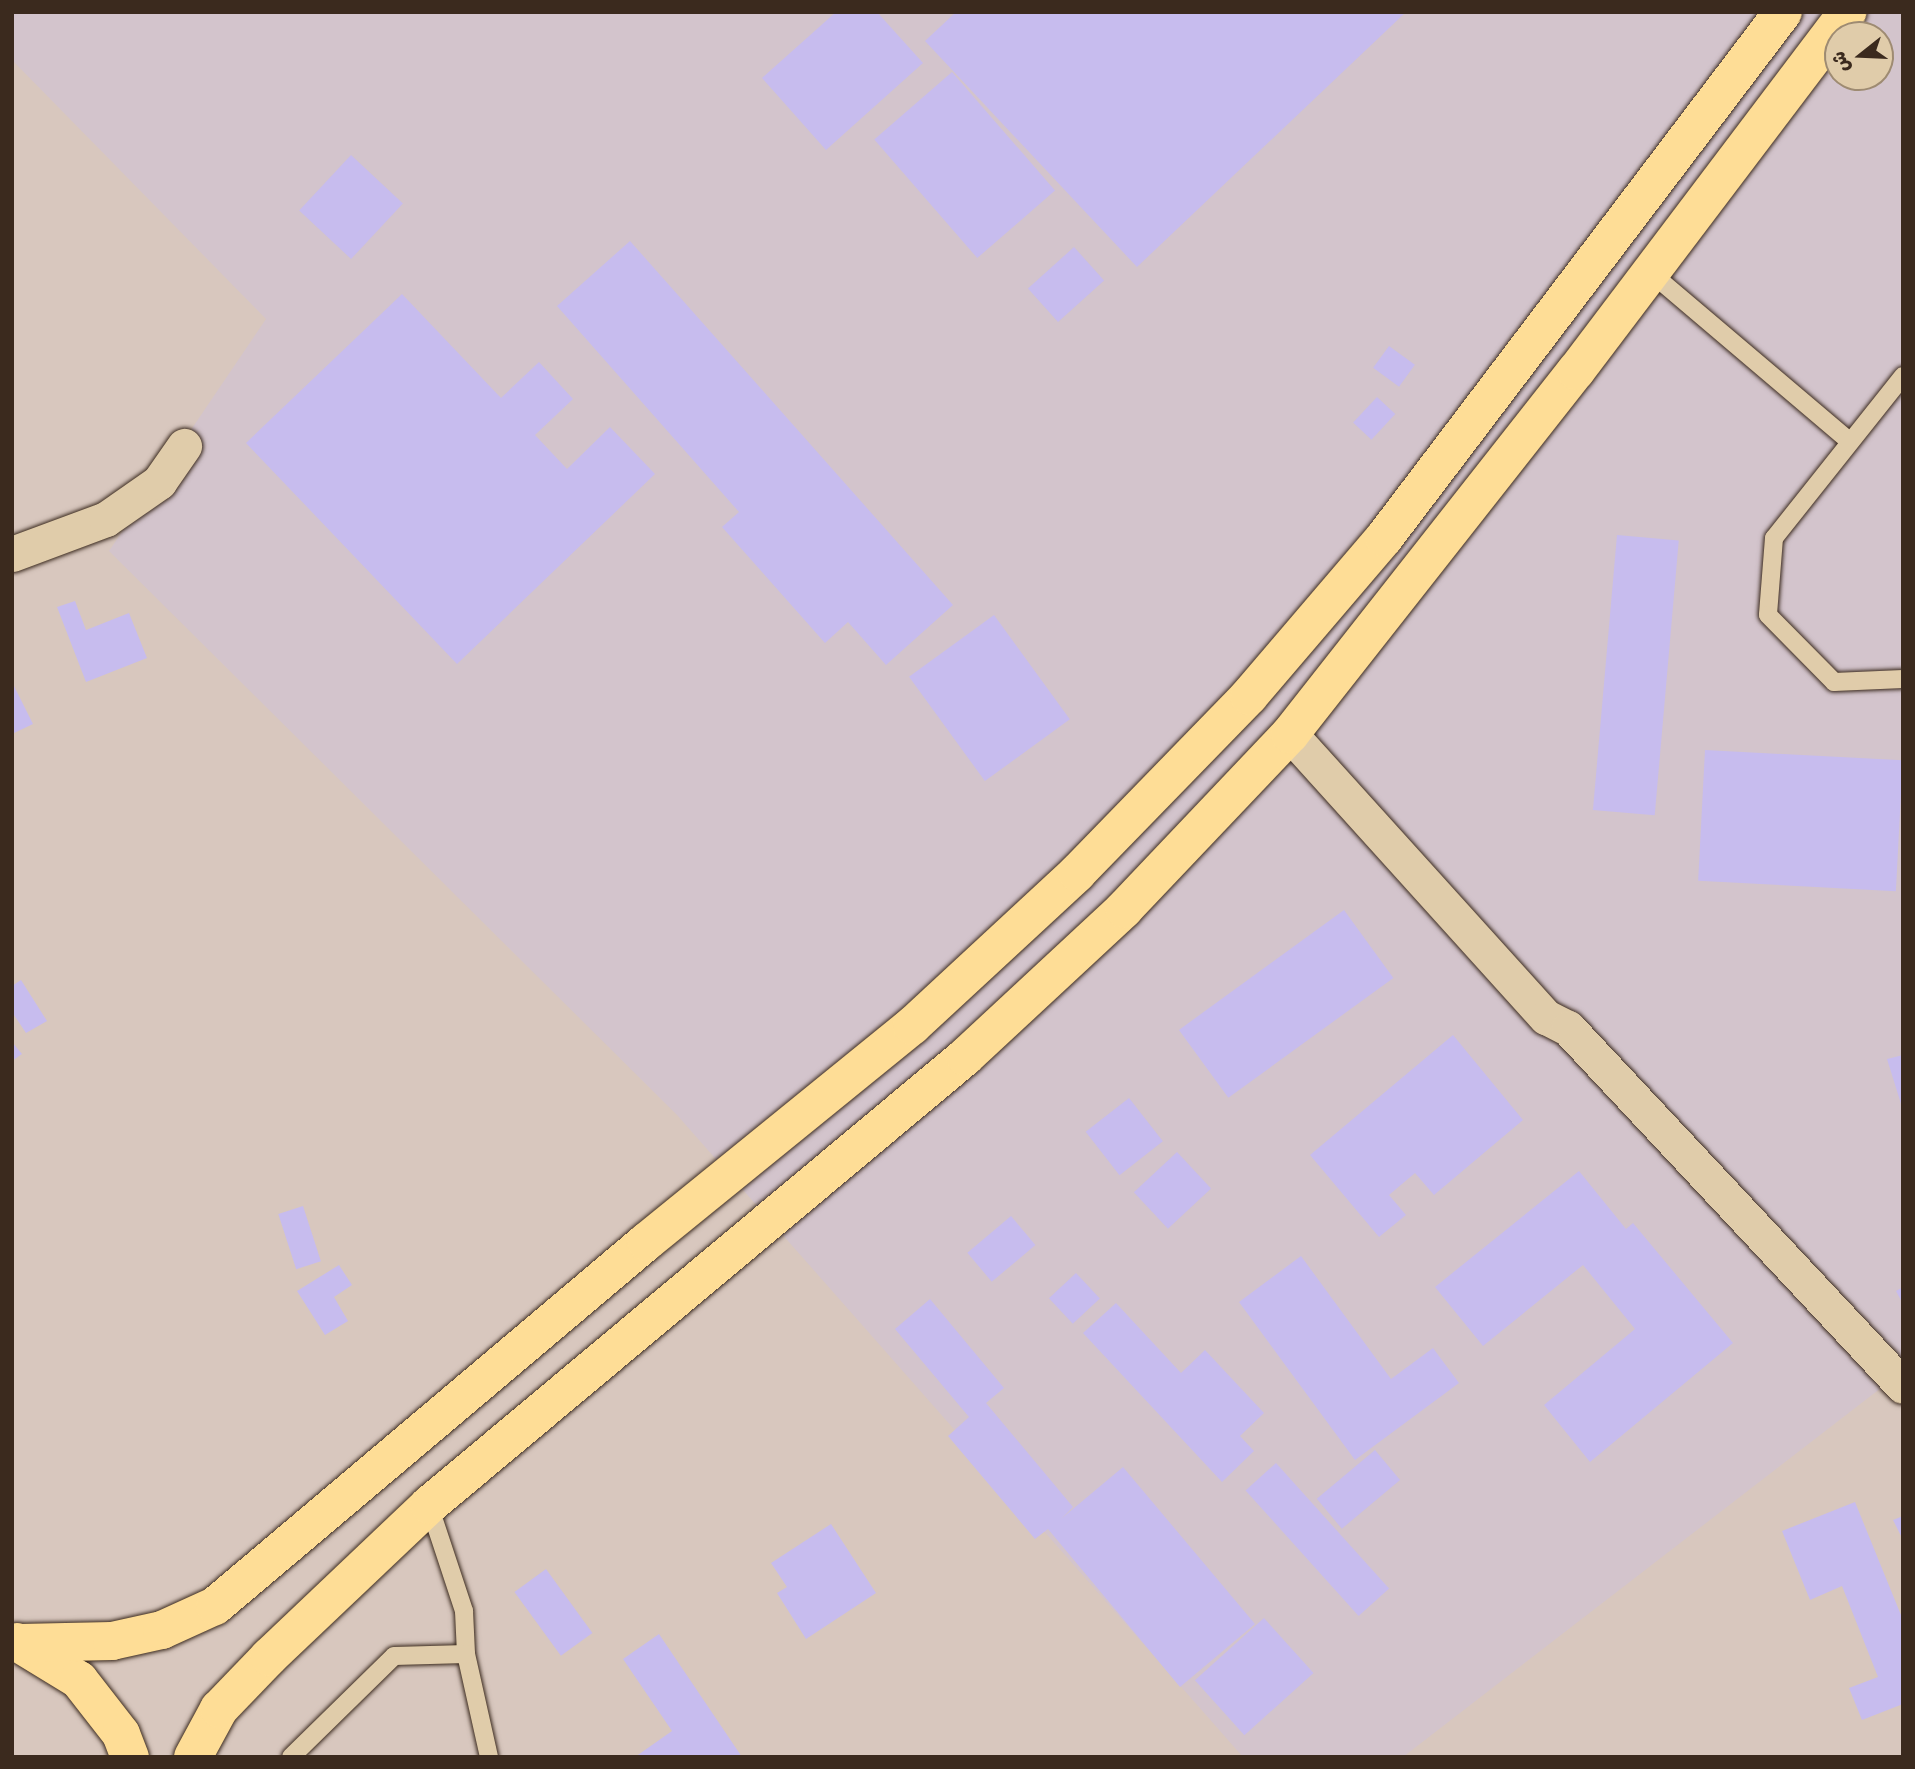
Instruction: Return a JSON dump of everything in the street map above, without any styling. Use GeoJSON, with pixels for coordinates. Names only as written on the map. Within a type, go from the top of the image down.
{"type":"FeatureCollection","features":[{"type":"Feature","properties":{"kind":"main road"},"geometry":{"type":"LineString","coordinates":[[16,1641],[112,1641],[162,1630],[215,1606],[657,1233],[912,1026],[1077,873],[1249,696],[1384,538],[1783,12]]}},
{"type":"Feature","properties":{"kind":"main road"},"geometry":{"type":"LineString","coordinates":[[193,1757],[219,1709],[269,1657],[429,1505],[965,1057],[1124,909],[1290,734],[1418,574],[1848,12]]}},
{"type":"Feature","properties":{"kind":"main road"},"geometry":{"type":"LineString","coordinates":[[1611,241],[1650,272]]}},
{"type":"Feature","properties":{"kind":"main road"},"geometry":{"type":"LineString","coordinates":[[16,1641],[79,1680],[121,1734],[130,1757]]}},
{"type":"Feature","properties":{"kind":"street"},"geometry":{"type":"LineString","coordinates":[[12,554],[106,519],[159,482],[184,446]]}},
{"type":"Feature","properties":{"kind":"street"},"geometry":{"type":"LineString","coordinates":[[1290,734],[1546,1017],[1568,1028],[1903,1386]]}},
{"type":"Feature","properties":{"kind":"lane"},"geometry":{"type":"LineString","coordinates":[[1650,272],[1849,441]]}},
{"type":"Feature","properties":{"kind":"lane"},"geometry":{"type":"LineString","coordinates":[[1903,376],[1774,538],[1768,615],[1834,682],[1903,679]]}},
{"type":"Feature","properties":{"kind":"lane"},"geometry":{"type":"LineString","coordinates":[[429,1505],[464,1611],[466,1654],[489,1757]]}},
{"type":"Feature","properties":{"kind":"lane"},"geometry":{"type":"LineString","coordinates":[[291,1757],[394,1656],[466,1654]]}},
{"type":"Feature","properties":{"kind":"shaded area"},"geometry":{"type":"Polygon","coordinates":[[[12,12],[1903,12],[1903,1371],[1403,1757],[1243,1757],[677,1115],[109,551],[266,319],[12,60],[12,12]]]}},
{"type":"Feature","properties":{"kind":"building"},"geometry":{"type":"Polygon","coordinates":[[[836,12],[877,12],[923,63],[826,150],[762,78],[836,12]]]}},
{"type":"Feature","properties":{"kind":"building"},"geometry":{"type":"Polygon","coordinates":[[[956,12],[1406,12],[1137,267],[925,41],[956,12]]]}},
{"type":"Feature","properties":{"kind":"building"},"geometry":{"type":"Polygon","coordinates":[[[952,72],[1055,190],[977,258],[874,140],[952,72]]]}},
{"type":"Feature","properties":{"kind":"building"},"geometry":{"type":"Polygon","coordinates":[[[351,155],[403,203],[351,259],[299,211],[351,155]]]}},
{"type":"Feature","properties":{"kind":"building"},"geometry":{"type":"Polygon","coordinates":[[[630,241],[953,605],[886,665],[848,622],[825,643],[722,527],[739,512],[557,306],[630,241]]]}},
{"type":"Feature","properties":{"kind":"building"},"geometry":{"type":"Polygon","coordinates":[[[1074,247],[1104,280],[1058,322],[1028,288],[1074,247]]]}},
{"type":"Feature","properties":{"kind":"building"},"geometry":{"type":"Polygon","coordinates":[[[402,294],[501,398],[539,362],[573,399],[535,435],[567,469],[610,427],[655,474],[457,664],[246,443],[402,294]]]}},
{"type":"Feature","properties":{"kind":"building"},"geometry":{"type":"Polygon","coordinates":[[[1389,346],[1415,365],[1399,387],[1373,368],[1389,346]]]}},
{"type":"Feature","properties":{"kind":"building"},"geometry":{"type":"Polygon","coordinates":[[[1377,397],[1395,414],[1371,440],[1353,423],[1377,397]]]}},
{"type":"Feature","properties":{"kind":"building"},"geometry":{"type":"Polygon","coordinates":[[[1617,535],[1679,540],[1655,815],[1593,810],[1617,535]]]}},
{"type":"Feature","properties":{"kind":"building"},"geometry":{"type":"Polygon","coordinates":[[[75,601],[86,630],[129,613],[147,658],[86,682],[57,607],[75,601]]]}},
{"type":"Feature","properties":{"kind":"building"},"geometry":{"type":"Polygon","coordinates":[[[994,615],[1070,719],[985,781],[909,677],[994,615]]]}},
{"type":"Feature","properties":{"kind":"building"},"geometry":{"type":"Polygon","coordinates":[[[12,682],[33,724],[12,734],[12,682]]]}},
{"type":"Feature","properties":{"kind":"building"},"geometry":{"type":"Polygon","coordinates":[[[1705,750],[1903,760],[1896,891],[1698,881],[1705,750]]]}},
{"type":"Feature","properties":{"kind":"building"},"geometry":{"type":"Polygon","coordinates":[[[1344,910],[1393,978],[1228,1098],[1179,1030],[1344,910]]]}},
{"type":"Feature","properties":{"kind":"building"},"geometry":{"type":"Polygon","coordinates":[[[21,980],[47,1021],[26,1033],[12,1012],[12,986],[21,980]]]}},
{"type":"Feature","properties":{"kind":"building"},"geometry":{"type":"Polygon","coordinates":[[[1453,1035],[1523,1120],[1434,1195],[1415,1173],[1389,1195],[1406,1215],[1379,1237],[1310,1155],[1453,1035]]]}},
{"type":"Feature","properties":{"kind":"building"},"geometry":{"type":"Polygon","coordinates":[[[12,1042],[22,1054],[12,1061],[12,1042]]]}},
{"type":"Feature","properties":{"kind":"building"},"geometry":{"type":"Polygon","coordinates":[[[1903,1055],[1903,1107],[1902,1107],[1887,1059],[1903,1055]]]}},
{"type":"Feature","properties":{"kind":"building"},"geometry":{"type":"Polygon","coordinates":[[[1129,1098],[1163,1141],[1120,1175],[1086,1132],[1129,1098]]]}},
{"type":"Feature","properties":{"kind":"building"},"geometry":{"type":"Polygon","coordinates":[[[1177,1152],[1211,1189],[1168,1229],[1134,1192],[1177,1152]]]}},
{"type":"Feature","properties":{"kind":"building"},"geometry":{"type":"Polygon","coordinates":[[[1579,1171],[1626,1229],[1633,1223],[1733,1343],[1590,1462],[1544,1405],[1635,1329],[1583,1265],[1483,1346],[1435,1287],[1579,1171]]]}},
{"type":"Feature","properties":{"kind":"building"},"geometry":{"type":"Polygon","coordinates":[[[303,1206],[321,1261],[296,1269],[278,1214],[303,1206]]]}},
{"type":"Feature","properties":{"kind":"building"},"geometry":{"type":"Polygon","coordinates":[[[1011,1216],[1035,1245],[992,1282],[967,1253],[1011,1216]]]}},
{"type":"Feature","properties":{"kind":"building"},"geometry":{"type":"Polygon","coordinates":[[[1301,1256],[1391,1379],[1433,1348],[1459,1383],[1355,1460],[1239,1302],[1301,1256]]]}},
{"type":"Feature","properties":{"kind":"building"},"geometry":{"type":"Polygon","coordinates":[[[339,1265],[352,1285],[334,1297],[348,1321],[325,1335],[297,1291],[339,1265]]]}},
{"type":"Feature","properties":{"kind":"building"},"geometry":{"type":"Polygon","coordinates":[[[1076,1273],[1100,1299],[1073,1324],[1049,1298],[1076,1273]]]}},
{"type":"Feature","properties":{"kind":"building"},"geometry":{"type":"Polygon","coordinates":[[[1903,1287],[1903,1304],[1896,1291],[1903,1287]]]}},
{"type":"Feature","properties":{"kind":"building"},"geometry":{"type":"Polygon","coordinates":[[[930,1299],[1004,1388],[986,1403],[1073,1507],[1061,1519],[1123,1467],[1255,1624],[1180,1687],[1048,1529],[1035,1539],[948,1436],[969,1417],[895,1329],[930,1299]]]}},
{"type":"Feature","properties":{"kind":"building"},"geometry":{"type":"Polygon","coordinates":[[[1116,1303],[1181,1373],[1205,1350],[1264,1413],[1240,1436],[1254,1451],[1222,1482],[1083,1333],[1116,1303]]]}},
{"type":"Feature","properties":{"kind":"building"},"geometry":{"type":"Polygon","coordinates":[[[1375,1450],[1400,1480],[1342,1529],[1317,1499],[1375,1450]]]}},
{"type":"Feature","properties":{"kind":"building"},"geometry":{"type":"Polygon","coordinates":[[[1276,1463],[1389,1589],[1359,1616],[1246,1490],[1276,1463]]]}},
{"type":"Feature","properties":{"kind":"building"},"geometry":{"type":"Polygon","coordinates":[[[1855,1502],[1903,1620],[1903,1704],[1862,1720],[1849,1688],[1878,1677],[1842,1586],[1810,1600],[1782,1531],[1855,1502]]]}},
{"type":"Feature","properties":{"kind":"building"},"geometry":{"type":"Polygon","coordinates":[[[1903,1516],[1903,1540],[1893,1520],[1903,1516]]]}},
{"type":"Feature","properties":{"kind":"building"},"geometry":{"type":"Polygon","coordinates":[[[831,1524],[876,1593],[806,1639],[777,1593],[787,1587],[771,1563],[831,1524]]]}},
{"type":"Feature","properties":{"kind":"building"},"geometry":{"type":"Polygon","coordinates":[[[546,1569],[592,1633],[561,1656],[514,1592],[546,1569]]]}},
{"type":"Feature","properties":{"kind":"building"},"geometry":{"type":"Polygon","coordinates":[[[1264,1618],[1314,1673],[1244,1735],[1195,1680],[1264,1618]]]}},
{"type":"Feature","properties":{"kind":"building"},"geometry":{"type":"Polygon","coordinates":[[[659,1634],[742,1757],[635,1757],[672,1731],[623,1659],[659,1634]]]}}]}
